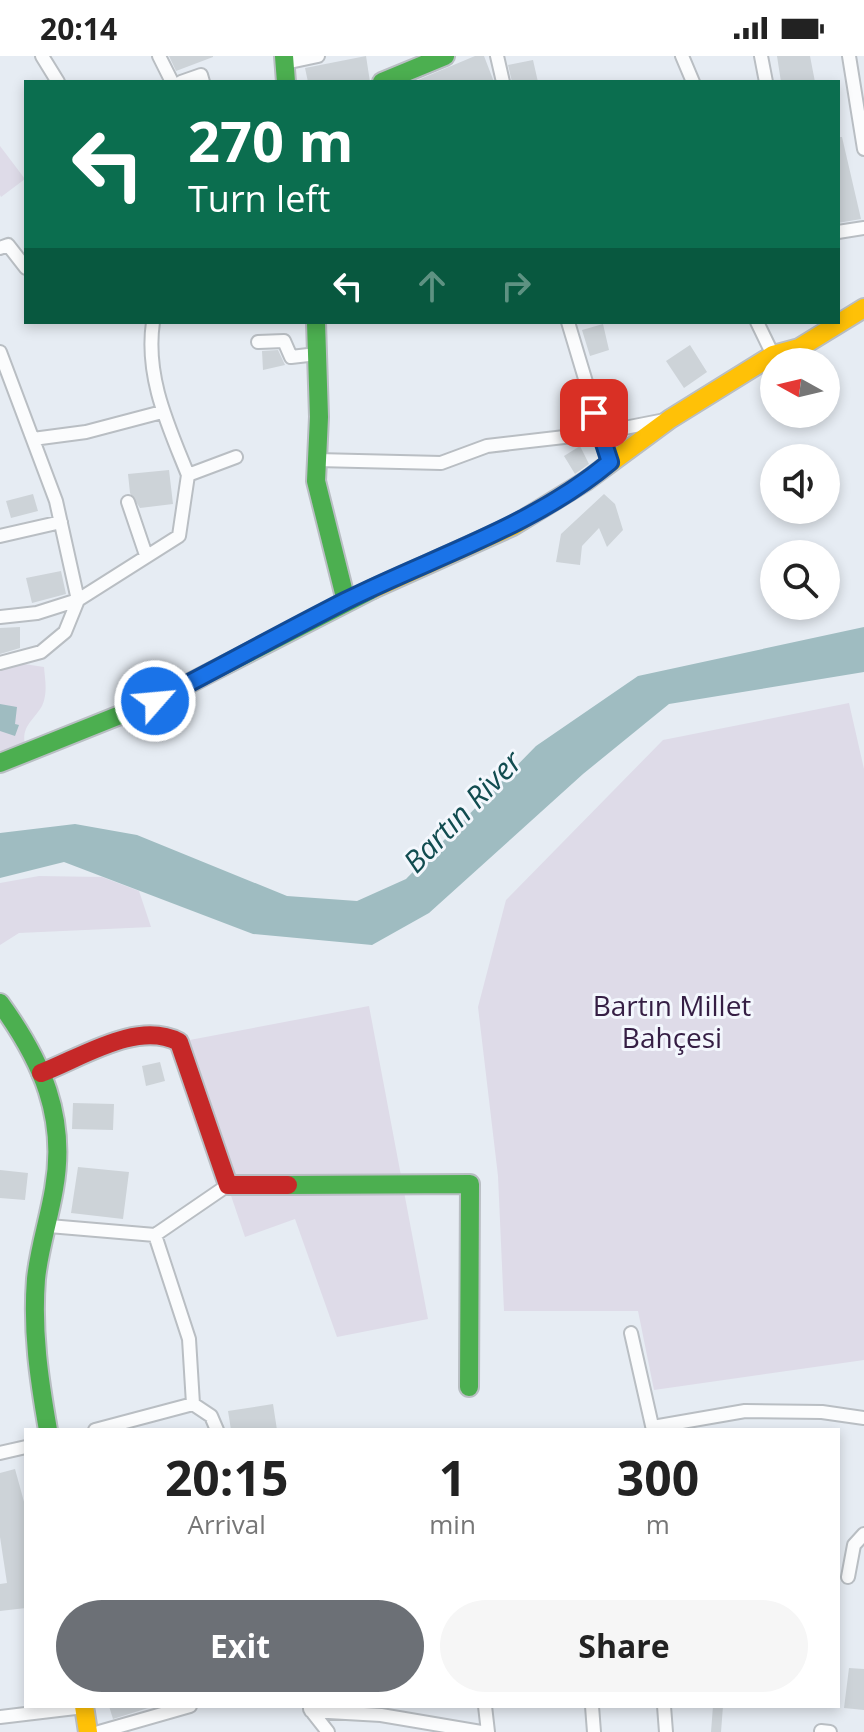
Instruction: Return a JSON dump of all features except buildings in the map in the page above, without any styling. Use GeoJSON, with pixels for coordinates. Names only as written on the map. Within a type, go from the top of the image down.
{"type":"FeatureCollection","features":[{"type":"Feature","properties":{"kind":"street"},"geometry":{"type":"LineString","coordinates":[[42,56],[57,80]]}},
{"type":"Feature","properties":{"kind":"street"},"geometry":{"type":"LineString","coordinates":[[159,56],[171,80]]}},
{"type":"Feature","properties":{"kind":"street"},"geometry":{"type":"LineString","coordinates":[[285,67],[318,56]]}},
{"type":"Feature","properties":{"kind":"street"},"geometry":{"type":"LineString","coordinates":[[387,80],[445,56]]}},
{"type":"Feature","properties":{"kind":"street"},"geometry":{"type":"LineString","coordinates":[[497,56],[503,80]]}},
{"type":"Feature","properties":{"kind":"street"},"geometry":{"type":"LineString","coordinates":[[682,56],[692,80]]}},
{"type":"Feature","properties":{"kind":"street"},"geometry":{"type":"LineString","coordinates":[[761,56],[766,80]]}},
{"type":"Feature","properties":{"kind":"street"},"geometry":{"type":"LineString","coordinates":[[849,56],[864,149]]}},
{"type":"Feature","properties":{"kind":"street"},"geometry":{"type":"LineString","coordinates":[[187,80],[201,75],[202,80]]}},
{"type":"Feature","properties":{"kind":"street"},"geometry":{"type":"LineString","coordinates":[[840,232],[864,228]]}},
{"type":"Feature","properties":{"kind":"street"},"geometry":{"type":"LineString","coordinates":[[0,248],[8,245],[24,265]]}},
{"type":"Feature","properties":{"kind":"street"},"geometry":{"type":"LineString","coordinates":[[840,323],[864,308]]}},
{"type":"Feature","properties":{"kind":"street"},"geometry":{"type":"LineString","coordinates":[[0,617],[37,613],[78,600],[179,536],[188,475],[162,412],[151,366],[153,324]]}},
{"type":"Feature","properties":{"kind":"street"},"geometry":{"type":"LineString","coordinates":[[316,324],[316,481],[346,601]]}},
{"type":"Feature","properties":{"kind":"street"},"geometry":{"type":"LineString","coordinates":[[569,324],[610,462]]}},
{"type":"Feature","properties":{"kind":"street"},"geometry":{"type":"LineString","coordinates":[[758,324],[770,348]]}},
{"type":"Feature","properties":{"kind":"street"},"geometry":{"type":"LineString","coordinates":[[799,348],[838,324]]}},
{"type":"Feature","properties":{"kind":"street"},"geometry":{"type":"LineString","coordinates":[[258,342],[284,341],[291,357],[297,359],[317,354]]}},
{"type":"Feature","properties":{"kind":"street"},"geometry":{"type":"LineString","coordinates":[[0,352],[61,522],[78,600],[65,632],[41,652],[0,663]]}},
{"type":"Feature","properties":{"kind":"street"},"geometry":{"type":"LineString","coordinates":[[0,763],[155,701],[346,601],[513,526],[586,481],[670,419],[760,363]]}},
{"type":"Feature","properties":{"kind":"street"},"geometry":{"type":"LineString","coordinates":[[33,439],[86,432],[162,412]]}},
{"type":"Feature","properties":{"kind":"street"},"geometry":{"type":"LineString","coordinates":[[317,460],[441,463],[487,446],[599,433],[670,419]]}},
{"type":"Feature","properties":{"kind":"street"},"geometry":{"type":"LineString","coordinates":[[188,475],[236,457]]}},
{"type":"Feature","properties":{"kind":"street"},"geometry":{"type":"LineString","coordinates":[[128,502],[146,555]]}},
{"type":"Feature","properties":{"kind":"street"},"geometry":{"type":"LineString","coordinates":[[0,536],[61,522]]}},
{"type":"Feature","properties":{"kind":"street"},"geometry":{"type":"LineString","coordinates":[[0,1003],[17,1025],[41,1073],[58,1126],[49,1226],[40,1255],[34,1332],[48,1428]]}},
{"type":"Feature","properties":{"kind":"street"},"geometry":{"type":"LineString","coordinates":[[41,1073],[156,1034],[179,1042],[228,1185]]}},
{"type":"Feature","properties":{"kind":"street"},"geometry":{"type":"LineString","coordinates":[[49,1226],[155,1235],[228,1185],[470,1184],[469,1387]]}},
{"type":"Feature","properties":{"kind":"street"},"geometry":{"type":"LineString","coordinates":[[155,1235],[189,1339],[193,1404]]}},
{"type":"Feature","properties":{"kind":"street"},"geometry":{"type":"LineString","coordinates":[[631,1333],[653,1428]]}},
{"type":"Feature","properties":{"kind":"street"},"geometry":{"type":"LineString","coordinates":[[103,1428],[193,1404],[211,1416],[216,1428]]}},
{"type":"Feature","properties":{"kind":"street"},"geometry":{"type":"LineString","coordinates":[[658,1428],[745,1411],[822,1412],[864,1418]]}},
{"type":"Feature","properties":{"kind":"street"},"geometry":{"type":"LineString","coordinates":[[0,1453],[24,1447]]}},
{"type":"Feature","properties":{"kind":"street"},"geometry":{"type":"LineString","coordinates":[[848,1577],[854,1545],[864,1534]]}},
{"type":"Feature","properties":{"kind":"street"},"geometry":{"type":"LineString","coordinates":[[0,1717],[76,1708]]}},
{"type":"Feature","properties":{"kind":"street"},"geometry":{"type":"LineString","coordinates":[[84,1708],[88,1732]]}},
{"type":"Feature","properties":{"kind":"street"},"geometry":{"type":"LineString","coordinates":[[99,1732],[183,1708]]}},
{"type":"Feature","properties":{"kind":"street"},"geometry":{"type":"LineString","coordinates":[[309,1708],[413,1720],[481,1732]]}},
{"type":"Feature","properties":{"kind":"street"},"geometry":{"type":"LineString","coordinates":[[309,1708],[328,1732]]}},
{"type":"Feature","properties":{"kind":"street"},"geometry":{"type":"LineString","coordinates":[[410,1708],[413,1720]]}},
{"type":"Feature","properties":{"kind":"street"},"geometry":{"type":"LineString","coordinates":[[485,1708],[488,1732]]}},
{"type":"Feature","properties":{"kind":"street"},"geometry":{"type":"LineString","coordinates":[[592,1708],[594,1732]]}},
{"type":"Feature","properties":{"kind":"street"},"geometry":{"type":"LineString","coordinates":[[664,1708],[666,1732]]}},
{"type":"Feature","properties":{"kind":"green space"},"geometry":{"type":"Polygon","coordinates":[[[0,146],[24,180],[0,195],[0,146]]]}},
{"type":"Feature","properties":{"kind":"green space"},"geometry":{"type":"Polygon","coordinates":[[[24,664],[44,667],[44,701],[27,728],[25,745],[0,754],[0,668],[24,664]]]}},
{"type":"Feature","properties":{"kind":"green space","name":"Bartın Millet Bahçesi"},"geometry":{"type":"Polygon","coordinates":[[[849,703],[864,769],[864,1360],[654,1390],[638,1311],[504,1311],[498,1176],[478,1007],[506,900],[663,740],[849,703]]]}},
{"type":"Feature","properties":{"kind":"green space"},"geometry":{"type":"Polygon","coordinates":[[[39,876],[102,877],[139,891],[151,927],[19,933],[0,945],[0,883],[39,876]]]}},
{"type":"Feature","properties":{"kind":"green space"},"geometry":{"type":"Polygon","coordinates":[[[369,1006],[428,1319],[337,1337],[295,1219],[245,1237],[179,1042],[369,1006]]]}},
{"type":"Feature","properties":{"kind":"water"},"geometry":{"type":"Polygon","coordinates":[[[864,627],[864,672],[669,704],[583,774],[429,913],[372,945],[253,934],[64,862],[0,878],[0,833],[75,824],[137,835],[287,896],[357,901],[406,879],[536,746],[638,676],[864,627]]]}},
{"type":"Feature","properties":{"kind":"water"},"geometry":{"type":"Polygon","coordinates":[[[0,704],[17,707],[15,724],[19,725],[15,736],[0,731],[0,704]]]}},
{"type":"Feature","properties":{"kind":"traffic: fast"},"geometry":{"type":"LineString","coordinates":[[284,56],[286,80]]}},
{"type":"Feature","properties":{"kind":"traffic: fast"},"geometry":{"type":"LineString","coordinates":[[387,80],[445,56]]}},
{"type":"Feature","properties":{"kind":"traffic: fast"},"geometry":{"type":"LineString","coordinates":[[316,324],[319,417],[316,481],[346,601]]}},
{"type":"Feature","properties":{"kind":"traffic: fast"},"geometry":{"type":"LineString","coordinates":[[0,763],[155,701],[373,589]]}},
{"type":"Feature","properties":{"kind":"traffic: fast"},"geometry":{"type":"LineString","coordinates":[[0,1003],[39,1068],[54,1114],[57,1138],[54,1189],[39,1256],[35,1298],[37,1355],[48,1428]]}},
{"type":"Feature","properties":{"kind":"traffic: fast"},"geometry":{"type":"LineString","coordinates":[[288,1185],[470,1184],[469,1387]]}},
{"type":"Feature","properties":{"kind":"traffic: slow"},"geometry":{"type":"LineString","coordinates":[[840,323],[864,308]]}},
{"type":"Feature","properties":{"kind":"traffic: slow"},"geometry":{"type":"LineString","coordinates":[[373,589],[513,526],[586,481],[670,419],[773,355],[799,348],[838,324]]}},
{"type":"Feature","properties":{"kind":"traffic: slow"},"geometry":{"type":"LineString","coordinates":[[84,1708],[88,1732]]}},
{"type":"Feature","properties":{"kind":"traffic: jam"},"geometry":{"type":"LineString","coordinates":[[41,1073],[127,1038],[163,1036],[179,1042],[228,1185],[288,1185]]}},
{"type":"Feature","properties":{"kind":"route"},"geometry":{"type":"LineString","coordinates":[[155,701],[346,601],[513,526],[586,481],[610,462],[594,413]]}},
{"type":"Feature","properties":{"kind":"water label","name":"Bartın River"},"geometry":{"type":"Point","coordinates":[462,811]}}]}
